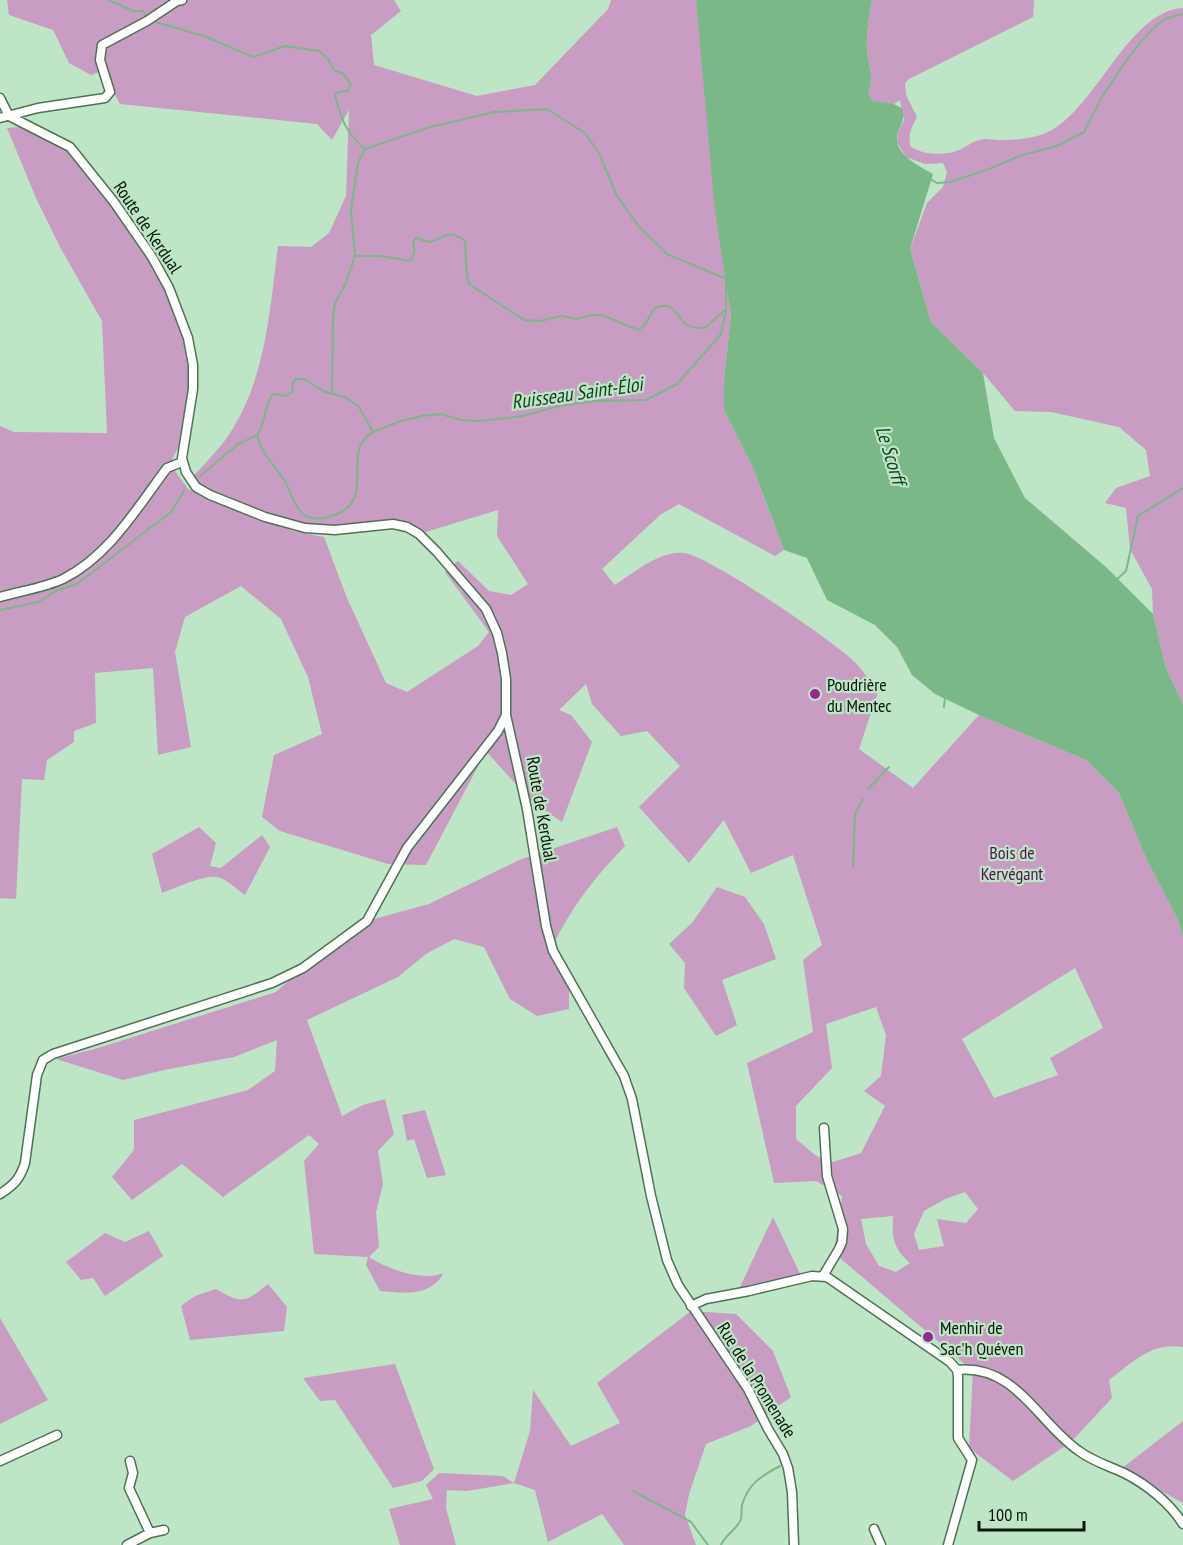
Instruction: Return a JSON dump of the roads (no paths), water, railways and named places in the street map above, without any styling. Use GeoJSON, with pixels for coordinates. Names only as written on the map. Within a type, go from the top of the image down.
{"type":"FeatureCollection","features":[{"type":"Feature","properties":{"kind":"street"},"geometry":{"type":"LineString","coordinates":[[0,98],[5,117],[38,108],[105,98],[110,92],[100,60],[102,45],[182,0]]}},
{"type":"Feature","properties":{"kind":"street","name":"Route de Kerdual"},"geometry":{"type":"LineString","coordinates":[[5,117],[70,147],[114,202],[152,256],[169,288],[188,338],[193,365],[193,389],[182,462],[190,480],[196,487],[266,518],[305,528],[335,530],[393,524],[407,527],[419,534],[486,609],[497,633],[506,679],[506,716],[527,809],[546,926],[553,951],[624,1076],[632,1099],[651,1196],[667,1260],[678,1285],[691,1306]]}},
{"type":"Feature","properties":{"kind":"street"},"geometry":{"type":"LineString","coordinates":[[0,597],[61,580],[82,568],[107,546],[167,468],[182,462]]}},
{"type":"Feature","properties":{"kind":"street"},"geometry":{"type":"LineString","coordinates":[[0,1194],[15,1185],[25,1163],[37,1074],[43,1060],[53,1054],[285,977],[303,968],[362,925],[373,912],[406,848],[498,731],[506,716]]}},
{"type":"Feature","properties":{"kind":"street"},"geometry":{"type":"LineString","coordinates":[[823,1276],[839,1249],[843,1229],[827,1176],[824,1128]]}},
{"type":"Feature","properties":{"kind":"street"},"geometry":{"type":"LineString","coordinates":[[691,1306],[706,1299],[749,1292],[812,1276],[823,1276],[832,1279],[950,1362],[957,1370],[958,1376],[958,1438],[972,1460],[948,1545]]}},
{"type":"Feature","properties":{"kind":"street","name":"Rue de la Promenade"},"geometry":{"type":"LineString","coordinates":[[691,1306],[748,1389],[783,1454],[792,1492],[794,1545]]}},
{"type":"Feature","properties":{"kind":"street"},"geometry":{"type":"LineString","coordinates":[[957,1370],[991,1375],[1008,1383],[1023,1395],[1073,1447],[1143,1484],[1156,1494],[1183,1524]]}},
{"type":"Feature","properties":{"kind":"street"},"geometry":{"type":"LineString","coordinates":[[0,1461],[57,1435]]}},
{"type":"Feature","properties":{"kind":"street"},"geometry":{"type":"LineString","coordinates":[[130,1461],[133,1473],[129,1488],[150,1533]]}},
{"type":"Feature","properties":{"kind":"street"},"geometry":{"type":"LineString","coordinates":[[874,1529],[881,1545]]}},
{"type":"Feature","properties":{"kind":"street"},"geometry":{"type":"LineString","coordinates":[[127,1545],[150,1533],[164,1530]]}},
{"type":"Feature","properties":{"kind":"water","name":"Le Scorff"},"geometry":{"type":"Polygon","coordinates":[[[696,0],[872,0],[867,37],[871,76],[868,93],[872,101],[894,104],[902,108],[903,118],[897,140],[899,146],[908,158],[933,174],[910,249],[931,322],[983,373],[994,438],[1025,498],[1106,567],[1153,614],[1166,668],[1183,704],[1183,936],[1177,918],[1146,858],[1119,793],[1086,760],[935,694],[912,675],[897,647],[875,625],[827,600],[807,558],[784,550],[754,470],[724,410],[724,380],[731,315],[715,211],[696,0]]]}},
{"type":"Feature","properties":{"kind":"waterway"},"geometry":{"type":"LineString","coordinates":[[109,0],[133,11],[143,11],[146,17]]}},
{"type":"Feature","properties":{"kind":"waterway"},"geometry":{"type":"LineString","coordinates":[[1100,100],[1153,28],[1166,19],[1183,14]]}},
{"type":"Feature","properties":{"kind":"waterway"},"geometry":{"type":"LineString","coordinates":[[156,22],[204,36],[253,57],[285,46],[319,51],[328,59],[334,70],[342,73],[351,84],[348,91],[337,92],[335,96],[345,125],[365,149],[430,127],[495,112],[547,109],[585,133],[599,153],[617,196],[639,227],[667,254],[729,280]]}},
{"type":"Feature","properties":{"kind":"waterway"},"geometry":{"type":"LineString","coordinates":[[930,179],[937,183],[951,182],[1022,155],[1057,146],[1084,132],[1099,103]]}},
{"type":"Feature","properties":{"kind":"waterway"},"geometry":{"type":"LineString","coordinates":[[332,394],[335,303],[346,283],[355,256],[351,210],[358,163],[365,149]]}},
{"type":"Feature","properties":{"kind":"waterway"},"geometry":{"type":"LineString","coordinates":[[355,256],[381,256],[410,261],[414,252],[413,242],[416,238],[430,242],[447,235],[454,235],[465,241],[469,284],[524,320],[540,321],[561,316],[577,319],[602,315],[638,330],[657,307],[669,306],[686,324],[696,328],[705,328],[724,311]]}},
{"type":"Feature","properties":{"kind":"waterway","name":"Ruisseau Saint-Éloi"},"geometry":{"type":"LineString","coordinates":[[200,476],[237,445],[257,435],[273,394],[286,396],[292,392],[296,379],[304,379],[325,392],[345,397],[359,407],[373,432],[422,416],[440,414],[462,420],[480,421],[523,416],[559,406],[595,401],[646,400],[677,384],[721,334],[726,310],[726,280]]}},
{"type":"Feature","properties":{"kind":"waterway","name":"Ruisseau Saint-Éloi"},"geometry":{"type":"LineString","coordinates":[[257,435],[265,453],[283,478],[301,513],[307,517],[324,518],[339,514],[353,501],[360,448],[364,439],[373,432]]}},
{"type":"Feature","properties":{"kind":"waterway"},"geometry":{"type":"LineString","coordinates":[[1116,580],[1126,571],[1138,516],[1183,488]]}},
{"type":"Feature","properties":{"kind":"waterway","name":"Ruisseau Saint-Éloi"},"geometry":{"type":"LineString","coordinates":[[0,610],[38,602],[56,591],[77,584],[171,512],[184,491]]}},
{"type":"Feature","properties":{"kind":"waterway"},"geometry":{"type":"LineString","coordinates":[[944,707],[945,698]]}},
{"type":"Feature","properties":{"kind":"waterway"},"geometry":{"type":"LineString","coordinates":[[868,789],[889,767]]}},
{"type":"Feature","properties":{"kind":"waterway"},"geometry":{"type":"LineString","coordinates":[[853,867],[855,814],[863,799]]}},
{"type":"Feature","properties":{"kind":"waterway"},"geometry":{"type":"LineString","coordinates":[[721,1545],[739,1523],[742,1505],[748,1491],[761,1477],[780,1466]]}},
{"type":"Feature","properties":{"kind":"waterway"},"geometry":{"type":"LineString","coordinates":[[633,1491],[691,1522],[708,1545]]}},
{"type":"Feature","properties":{"kind":"place","name":"Poudrière du Mentec"},"geometry":{"type":"Point","coordinates":[815,694]}},
{"type":"Feature","properties":{"kind":"place","name":"Menhir de Sac'h Quéven"},"geometry":{"type":"Point","coordinates":[928,1337]}},
{"type":"Feature","properties":{"kind":"park label","name":"Bois de Kervégant"},"geometry":{"type":"Point","coordinates":[1012,862]}}]}
